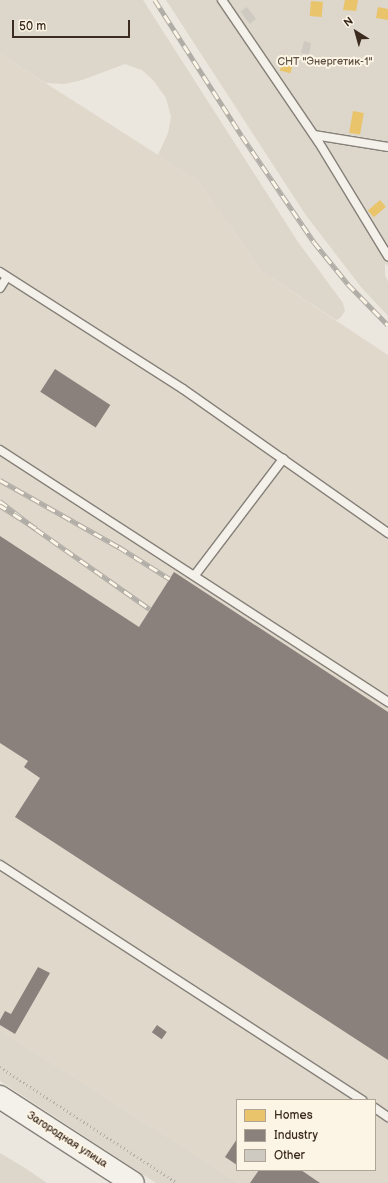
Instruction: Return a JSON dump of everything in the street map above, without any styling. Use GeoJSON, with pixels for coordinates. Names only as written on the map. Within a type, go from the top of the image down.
{"type":"FeatureCollection","features":[{"type":"Feature","properties":{"kind":"street","name":"Загородная улица"},"geometry":{"type":"LineString","coordinates":[[0,1097],[133,1183]]}},
{"type":"Feature","properties":{"kind":"lane"},"geometry":{"type":"LineString","coordinates":[[222,0],[314,135],[388,256]]}},
{"type":"Feature","properties":{"kind":"lane"},"geometry":{"type":"LineString","coordinates":[[314,135],[388,147]]}},
{"type":"Feature","properties":{"kind":"lane"},"geometry":{"type":"LineString","coordinates":[[0,288],[4,275],[183,389],[388,533]]}},
{"type":"Feature","properties":{"kind":"lane"},"geometry":{"type":"LineString","coordinates":[[0,450],[388,702]]}},
{"type":"Feature","properties":{"kind":"lane"},"geometry":{"type":"LineString","coordinates":[[194,575],[283,459]]}},
{"type":"Feature","properties":{"kind":"lane"},"geometry":{"type":"LineString","coordinates":[[0,865],[360,1099]]}},
{"type":"Feature","properties":{"kind":"lane"},"geometry":{"type":"LineString","coordinates":[[376,1109],[388,1117]]}},
{"type":"Feature","properties":{"kind":"path"},"geometry":{"type":"LineString","coordinates":[[0,1067],[177,1183]]}},
{"type":"Feature","properties":{"kind":"shaded area"},"geometry":{"type":"Polygon","coordinates":[[[0,54],[199,181],[261,271],[388,355],[388,1183],[239,1183],[0,1030],[0,54]]]}},
{"type":"Feature","properties":{"kind":"green space"},"geometry":{"type":"Polygon","coordinates":[[[0,0],[143,0],[298,242],[343,303],[345,311],[340,318],[336,320],[261,271],[199,181],[158,155],[168,133],[171,117],[166,98],[153,80],[142,70],[125,64],[82,80],[64,84],[46,83],[0,54],[0,0]]]}},
{"type":"Feature","properties":{"kind":"green space","name":"СНТ \"Энергетик-1\""},"geometry":{"type":"Polygon","coordinates":[[[166,0],[388,0],[388,266],[385,263],[385,275],[388,282],[388,316],[361,287],[305,214],[166,0]]]}},
{"type":"Feature","properties":{"kind":"green space"},"geometry":{"type":"Polygon","coordinates":[[[0,1030],[239,1183],[156,1183],[0,1081],[0,1030]]]}},
{"type":"Feature","properties":{"kind":"green space"},"geometry":{"type":"Polygon","coordinates":[[[0,1153],[25,1168],[47,1183],[0,1183],[0,1153]]]}},
{"type":"Feature","properties":{"kind":"building: Homes"},"geometry":{"type":"Polygon","coordinates":[[[345,0],[358,0],[356,11],[343,10],[345,0]]]}},
{"type":"Feature","properties":{"kind":"building: Homes"},"geometry":{"type":"Polygon","coordinates":[[[311,1],[323,2],[322,17],[310,16],[311,1]]]}},
{"type":"Feature","properties":{"kind":"building: Homes"},"geometry":{"type":"Polygon","coordinates":[[[378,7],[388,9],[388,20],[376,18],[378,7]]]}},
{"type":"Feature","properties":{"kind":"building: Homes"},"geometry":{"type":"Polygon","coordinates":[[[284,55],[295,58],[290,73],[280,70],[284,55]]]}},
{"type":"Feature","properties":{"kind":"building: Homes"},"geometry":{"type":"Polygon","coordinates":[[[353,111],[364,113],[360,135],[349,133],[353,111]]]}},
{"type":"Feature","properties":{"kind":"building: Homes"},"geometry":{"type":"Polygon","coordinates":[[[380,200],[386,207],[374,217],[368,210],[380,200]]]}},
{"type":"Feature","properties":{"kind":"building: Industry"},"geometry":{"type":"Polygon","coordinates":[[[55,369],[110,405],[96,428],[40,392],[55,369]]]}},
{"type":"Feature","properties":{"kind":"building: Industry"},"geometry":{"type":"Polygon","coordinates":[[[0,536],[139,627],[174,572],[388,712],[388,1060],[15,817],[40,778],[24,767],[28,761],[0,743],[0,536]]]}},
{"type":"Feature","properties":{"kind":"building: Industry"},"geometry":{"type":"Polygon","coordinates":[[[38,967],[50,973],[15,1034],[0,1025],[0,1020],[5,1011],[11,1014],[38,967]]]}},
{"type":"Feature","properties":{"kind":"building: Industry"},"geometry":{"type":"Polygon","coordinates":[[[157,1025],[167,1032],[162,1039],[152,1032],[157,1025]]]}},
{"type":"Feature","properties":{"kind":"building: Industry"},"geometry":{"type":"Polygon","coordinates":[[[236,1140],[236,1164],[225,1157],[236,1140]]]}},
{"type":"Feature","properties":{"kind":"building: Industry"},"geometry":{"type":"Polygon","coordinates":[[[258,1171],[302,1171],[320,1183],[250,1183],[258,1171]]]}},
{"type":"Feature","properties":{"kind":"building: Other"},"geometry":{"type":"Polygon","coordinates":[[[247,7],[256,19],[250,24],[241,12],[247,7]]]}},
{"type":"Feature","properties":{"kind":"building: Other"},"geometry":{"type":"Polygon","coordinates":[[[304,41],[311,43],[309,54],[301,53],[304,41]]]}},
{"type":"Feature","properties":{"kind":"railway"},"geometry":{"type":"LineString","coordinates":[[155,0],[242,136],[314,242],[348,284],[388,325]]}},
{"type":"Feature","properties":{"kind":"railway"},"geometry":{"type":"LineString","coordinates":[[0,480],[119,547],[170,579]]}},
{"type":"Feature","properties":{"kind":"railway"},"geometry":{"type":"LineString","coordinates":[[0,501],[36,529],[0,506]]}},
{"type":"Feature","properties":{"kind":"railway"},"geometry":{"type":"LineString","coordinates":[[36,529],[150,609]]}}]}
